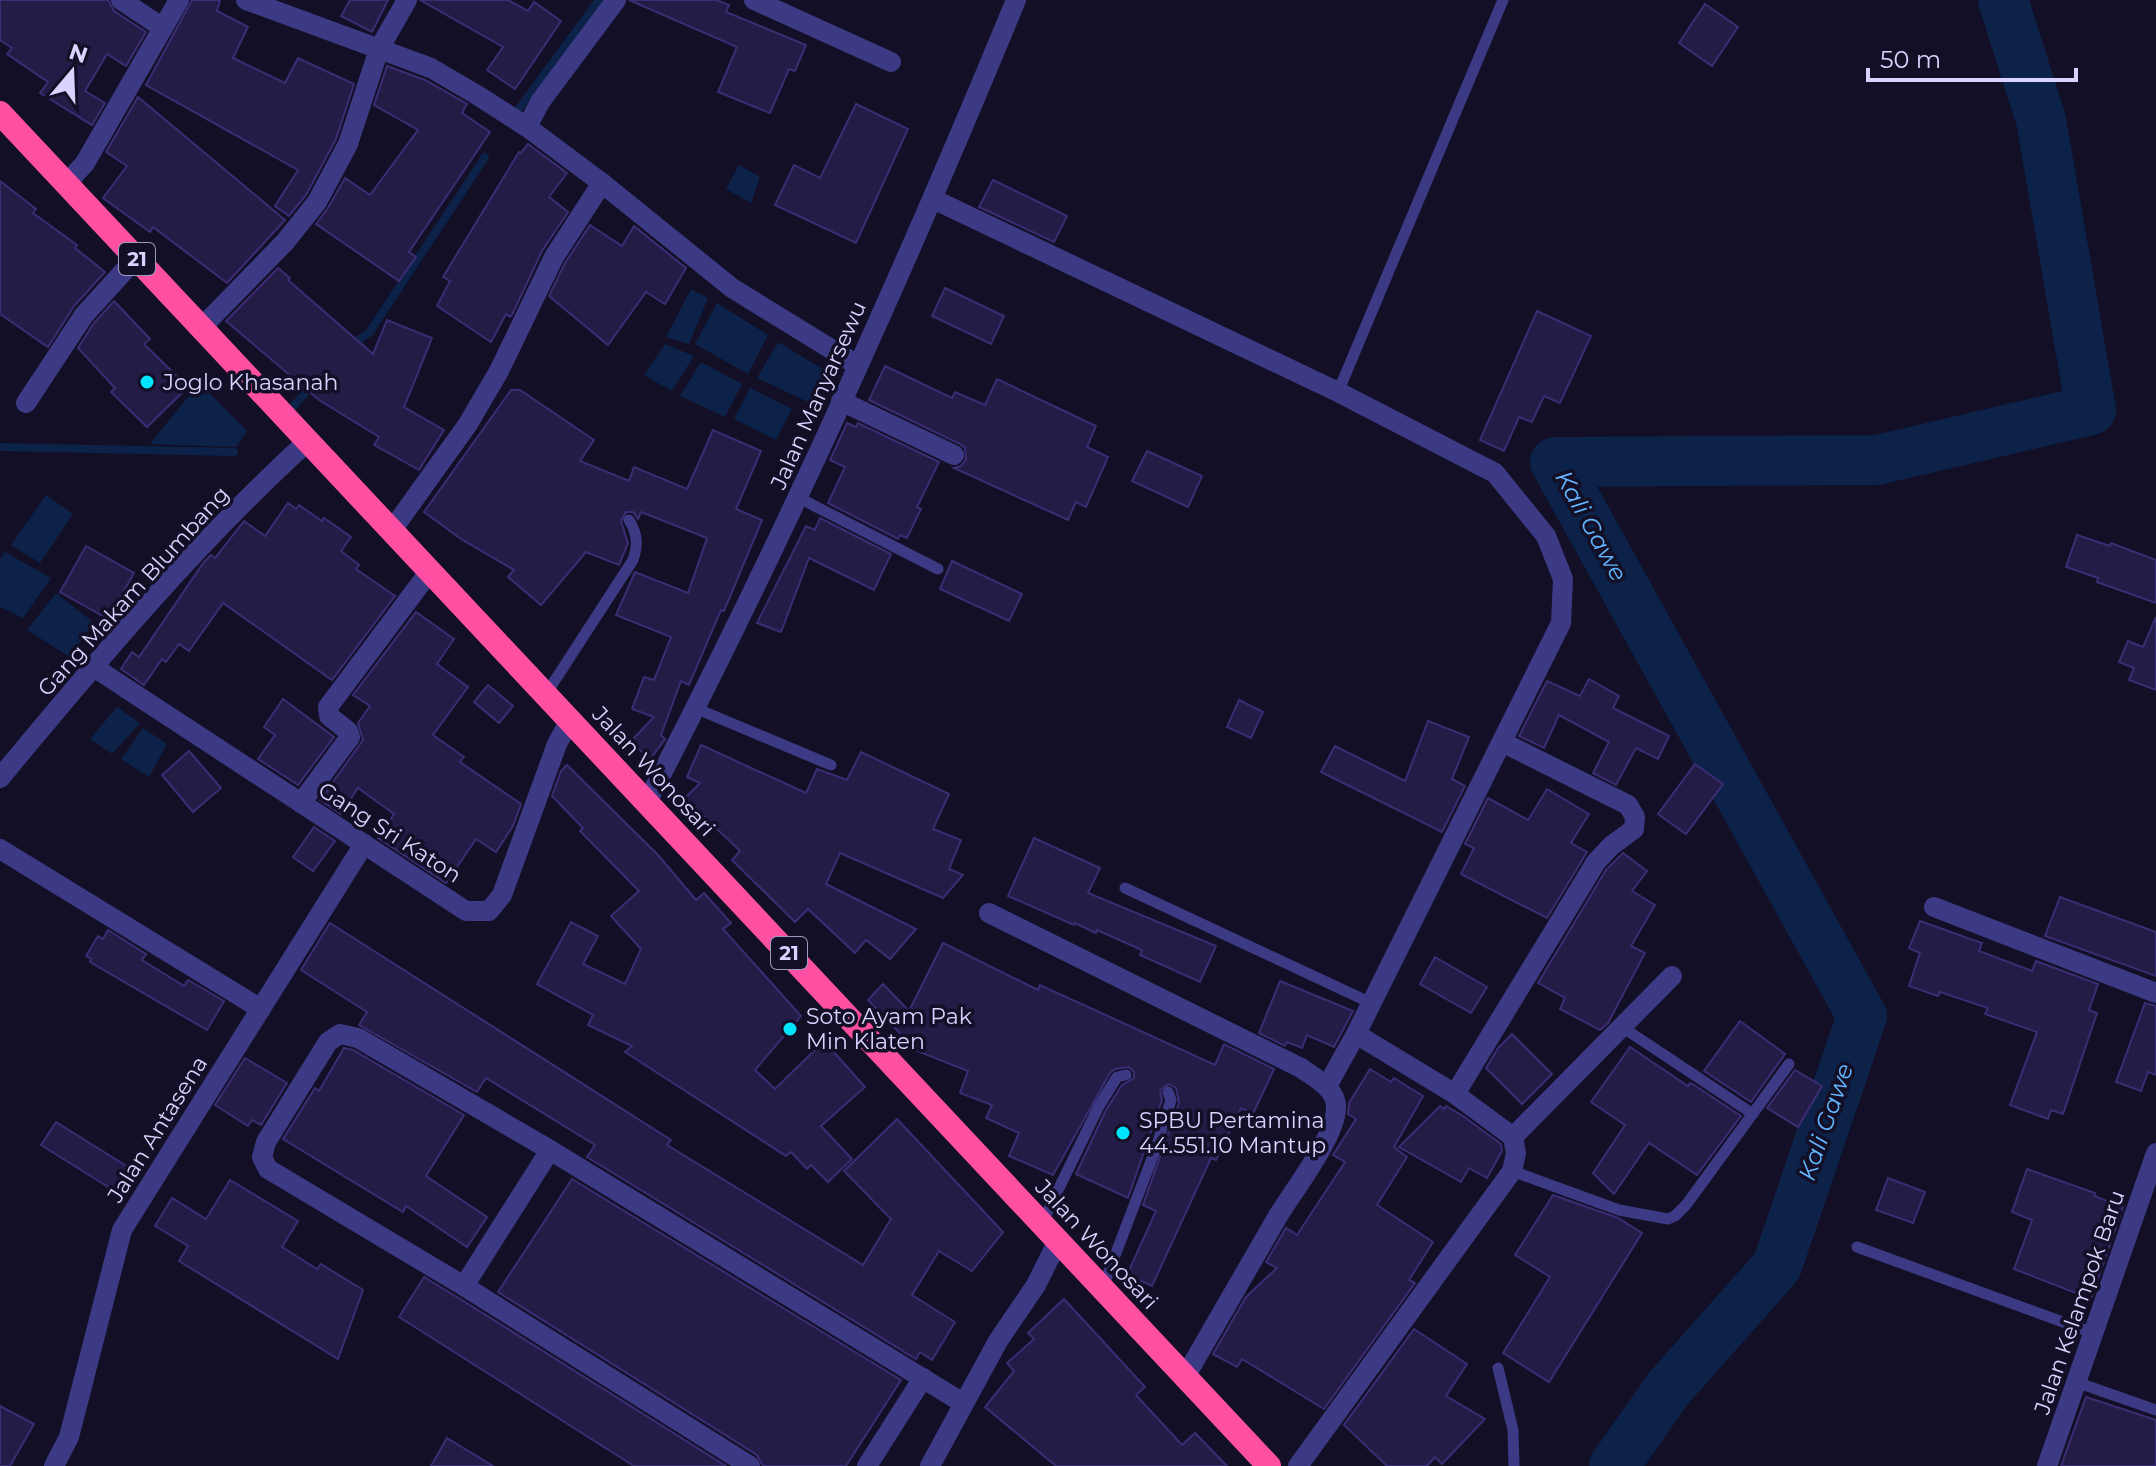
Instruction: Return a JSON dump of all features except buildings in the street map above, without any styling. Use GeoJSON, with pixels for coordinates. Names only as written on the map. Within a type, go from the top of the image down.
{"type":"FeatureCollection","features":[{"type":"Feature","properties":{"kind":"highway","name":"Jalan Wonosari"},"geometry":{"type":"LineString","coordinates":[[0,113],[1269,1466]]}},
{"type":"Feature","properties":{"kind":"street"},"geometry":{"type":"LineString","coordinates":[[121,0],[163,28]]}},
{"type":"Feature","properties":{"kind":"street"},"geometry":{"type":"LineString","coordinates":[[66,184],[85,163],[179,0]]}},
{"type":"Feature","properties":{"kind":"street"},"geometry":{"type":"LineString","coordinates":[[246,0],[431,68],[523,125],[602,183],[732,288],[857,365]]}},
{"type":"Feature","properties":{"kind":"street"},"geometry":{"type":"LineString","coordinates":[[201,328],[285,242],[317,202],[348,144],[379,49],[407,0]]}},
{"type":"Feature","properties":{"kind":"street"},"geometry":{"type":"LineString","coordinates":[[523,125],[616,0]]}},
{"type":"Feature","properties":{"kind":"street"},"geometry":{"type":"LineString","coordinates":[[754,0],[891,62]]}},
{"type":"Feature","properties":{"kind":"street","name":"Jalan Manyarsewu"},"geometry":{"type":"LineString","coordinates":[[647,802],[797,497],[933,199],[1016,0]]}},
{"type":"Feature","properties":{"kind":"street"},"geometry":{"type":"LineString","coordinates":[[392,530],[468,424],[499,371],[554,257],[602,183]]}},
{"type":"Feature","properties":{"kind":"street"},"geometry":{"type":"LineString","coordinates":[[933,199],[1338,392],[1495,473],[1546,536],[1563,579],[1561,623],[1356,1034],[1327,1086]]}},
{"type":"Feature","properties":{"kind":"street"},"geometry":{"type":"LineString","coordinates":[[26,403],[84,315],[136,258]]}},
{"type":"Feature","properties":{"kind":"street"},"geometry":{"type":"LineString","coordinates":[[841,401],[954,455]]}},
{"type":"Feature","properties":{"kind":"street","name":"Gang Makam Blumbang"},"geometry":{"type":"LineString","coordinates":[[0,778],[92,666],[267,479],[308,441]]}},
{"type":"Feature","properties":{"kind":"street"},"geometry":{"type":"LineString","coordinates":[[301,803],[350,737],[348,731],[329,716],[328,707],[430,571]]}},
{"type":"Feature","properties":{"kind":"street","name":"Gang Sri Katon"},"geometry":{"type":"LineString","coordinates":[[92,666],[466,911],[489,911],[502,895],[557,744],[570,720]]}},
{"type":"Feature","properties":{"kind":"street"},"geometry":{"type":"LineString","coordinates":[[1455,1094],[1596,862],[1634,829],[1635,817],[1628,805],[1502,742]]}},
{"type":"Feature","properties":{"kind":"street","name":"Jalan Antasena"},"geometry":{"type":"LineString","coordinates":[[54,1466],[69,1437],[122,1230],[364,844]]}},
{"type":"Feature","properties":{"kind":"street"},"geometry":{"type":"LineString","coordinates":[[0,849],[261,1009]]}},
{"type":"Feature","properties":{"kind":"street"},"geometry":{"type":"LineString","coordinates":[[1934,907],[2156,993]]}},
{"type":"Feature","properties":{"kind":"street"},"geometry":{"type":"LineString","coordinates":[[989,913],[1301,1068],[1327,1086],[1337,1106],[1333,1123],[1185,1377]]}},
{"type":"Feature","properties":{"kind":"street"},"geometry":{"type":"LineString","coordinates":[[1513,1137],[1672,976]]}},
{"type":"Feature","properties":{"kind":"street"},"geometry":{"type":"LineString","coordinates":[[750,1466],[464,1286],[268,1169],[262,1157],[266,1142],[328,1042],[340,1034],[358,1038],[550,1150],[963,1403]]}},
{"type":"Feature","properties":{"kind":"street"},"geometry":{"type":"LineString","coordinates":[[1298,1466],[1512,1171],[1516,1153],[1513,1137],[1455,1094],[1356,1034]]}},
{"type":"Feature","properties":{"kind":"street"},"geometry":{"type":"LineString","coordinates":[[464,1286],[550,1150]]}},
{"type":"Feature","properties":{"kind":"street","name":"Jalan Kelampok Baru"},"geometry":{"type":"LineString","coordinates":[[2047,1466],[2156,1153]]}},
{"type":"Feature","properties":{"kind":"street"},"geometry":{"type":"LineString","coordinates":[[930,1466],[998,1341],[1036,1285],[1050,1232]]}},
{"type":"Feature","properties":{"kind":"street"},"geometry":{"type":"LineString","coordinates":[[867,1466],[923,1378]]}},
{"type":"Feature","properties":{"kind":"lane"},"geometry":{"type":"LineString","coordinates":[[1338,392],[1503,0]]}},
{"type":"Feature","properties":{"kind":"lane"},"geometry":{"type":"LineString","coordinates":[[797,497],[938,569]]}},
{"type":"Feature","properties":{"kind":"lane"},"geometry":{"type":"LineString","coordinates":[[546,694],[633,560],[638,545],[629,520]]}},
{"type":"Feature","properties":{"kind":"lane"},"geometry":{"type":"LineString","coordinates":[[695,708],[831,765]]}},
{"type":"Feature","properties":{"kind":"lane"},"geometry":{"type":"LineString","coordinates":[[1125,888],[1371,1003]]}},
{"type":"Feature","properties":{"kind":"lane"},"geometry":{"type":"LineString","coordinates":[[1622,1027],[1753,1114]]}},
{"type":"Feature","properties":{"kind":"lane"},"geometry":{"type":"LineString","coordinates":[[1512,1171],[1619,1210],[1668,1219],[1686,1205],[1789,1064]]}},
{"type":"Feature","properties":{"kind":"lane"},"geometry":{"type":"LineString","coordinates":[[1050,1232],[1099,1106],[1117,1077],[1126,1075]]}},
{"type":"Feature","properties":{"kind":"lane"},"geometry":{"type":"LineString","coordinates":[[1102,1288],[1156,1148],[1171,1100],[1168,1092]]}},
{"type":"Feature","properties":{"kind":"lane"},"geometry":{"type":"LineString","coordinates":[[1857,1247],[2093,1333]]}},
{"type":"Feature","properties":{"kind":"lane"},"geometry":{"type":"LineString","coordinates":[[1498,1368],[1513,1430],[1514,1466]]}},
{"type":"Feature","properties":{"kind":"lane"},"geometry":{"type":"LineString","coordinates":[[2076,1382],[2156,1410]]}},
{"type":"Feature","properties":{"kind":"water"},"geometry":{"type":"Polygon","coordinates":[[[739,165],[760,177],[751,203],[726,189],[739,165]]]}},
{"type":"Feature","properties":{"kind":"water"},"geometry":{"type":"Polygon","coordinates":[[[691,289],[708,298],[689,344],[666,337],[691,289]]]}},
{"type":"Feature","properties":{"kind":"water"},"geometry":{"type":"Polygon","coordinates":[[[717,303],[768,335],[748,374],[695,344],[717,303]]]}},
{"type":"Feature","properties":{"kind":"water"},"geometry":{"type":"Polygon","coordinates":[[[778,342],[831,374],[814,405],[757,378],[778,342]]]}},
{"type":"Feature","properties":{"kind":"water"},"geometry":{"type":"Polygon","coordinates":[[[665,344],[694,356],[672,391],[644,375],[665,344]]]}},
{"type":"Feature","properties":{"kind":"water"},"geometry":{"type":"Polygon","coordinates":[[[701,362],[742,384],[725,417],[680,396],[701,362]]]}},
{"type":"Feature","properties":{"kind":"water"},"geometry":{"type":"Polygon","coordinates":[[[199,383],[247,431],[236,447],[150,444],[199,383]]]}},
{"type":"Feature","properties":{"kind":"water"},"geometry":{"type":"Polygon","coordinates":[[[750,388],[792,409],[776,440],[734,419],[750,388]]]}},
{"type":"Feature","properties":{"kind":"water"},"geometry":{"type":"Polygon","coordinates":[[[46,495],[73,514],[40,563],[11,545],[46,495]]]}},
{"type":"Feature","properties":{"kind":"water"},"geometry":{"type":"Polygon","coordinates":[[[5,552],[51,578],[23,618],[0,607],[0,559],[5,552]]]}},
{"type":"Feature","properties":{"kind":"water"},"geometry":{"type":"Polygon","coordinates":[[[56,593],[93,622],[70,657],[27,630],[56,593]]]}},
{"type":"Feature","properties":{"kind":"water"},"geometry":{"type":"Polygon","coordinates":[[[117,707],[140,723],[112,754],[90,739],[117,707]]]}},
{"type":"Feature","properties":{"kind":"water"},"geometry":{"type":"Polygon","coordinates":[[[143,728],[167,744],[149,777],[121,759],[143,728]]]}},
{"type":"Feature","properties":{"kind":"waterway"},"geometry":{"type":"LineString","coordinates":[[518,110],[599,0]]}},
{"type":"Feature","properties":{"kind":"waterway","name":"Kali Gawe"},"geometry":{"type":"LineString","coordinates":[[1614,1466],[1668,1389],[1777,1266],[1862,1016],[1555,462],[1877,460],[2091,410],[2041,120],[2003,0]]}},
{"type":"Feature","properties":{"kind":"waterway"},"geometry":{"type":"LineString","coordinates":[[349,346],[369,333],[485,157]]}},
{"type":"Feature","properties":{"kind":"waterway"},"geometry":{"type":"LineString","coordinates":[[291,409],[315,382]]}},
{"type":"Feature","properties":{"kind":"waterway"},"geometry":{"type":"LineString","coordinates":[[0,447],[234,452]]}},
{"type":"Feature","properties":{"kind":"place","name":"Joglo Khasanah"},"geometry":{"type":"Point","coordinates":[147,382]}},
{"type":"Feature","properties":{"kind":"place","name":"Soto Ayam Pak Min Klaten"},"geometry":{"type":"Point","coordinates":[790,1029]}},
{"type":"Feature","properties":{"kind":"place","name":"SPBU Pertamina 44.551.10 Mantup"},"geometry":{"type":"Point","coordinates":[1123,1133]}}]}
